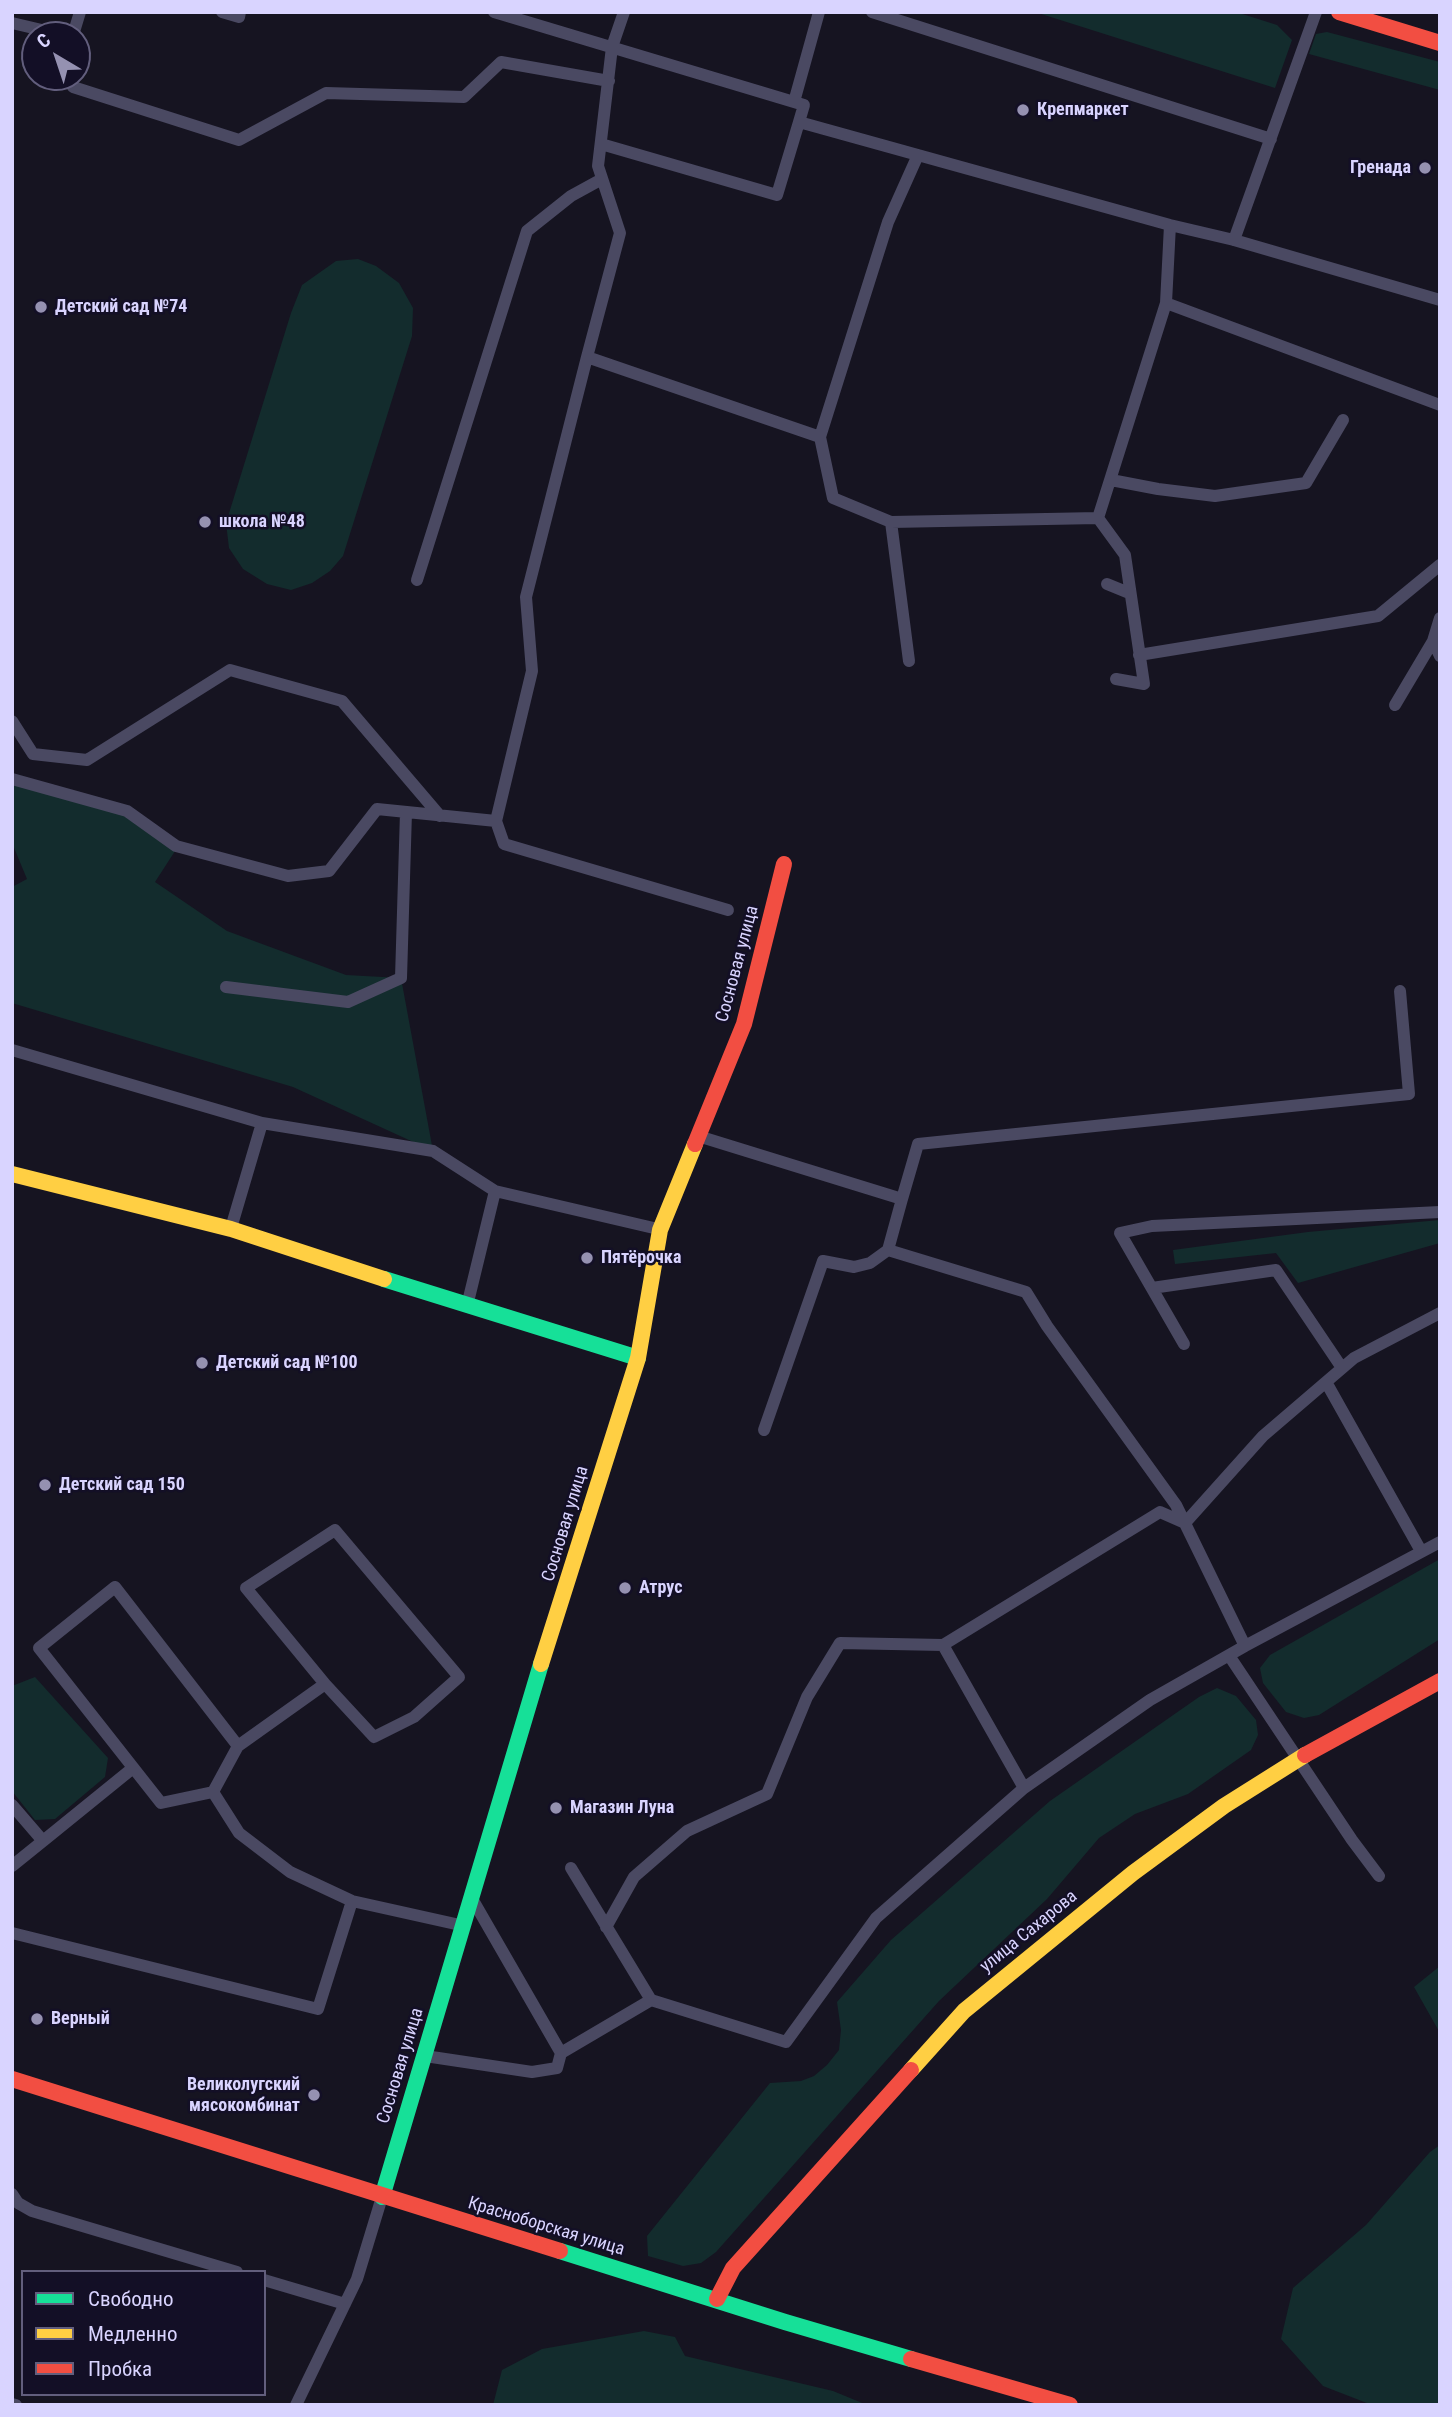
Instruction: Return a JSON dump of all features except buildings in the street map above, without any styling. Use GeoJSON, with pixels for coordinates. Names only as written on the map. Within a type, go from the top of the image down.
{"type":"FeatureCollection","features":[{"type":"Feature","properties":{"kind":"street"},"geometry":{"type":"LineString","coordinates":[[1339,12],[1440,43]]}},
{"type":"Feature","properties":{"kind":"street","name":"Сосновая улица"},"geometry":{"type":"LineString","coordinates":[[382,2197],[513,1753],[638,1357],[660,1230],[744,1024],[784,864]]}},
{"type":"Feature","properties":{"kind":"street"},"geometry":{"type":"LineString","coordinates":[[12,1174],[231,1229],[467,1306],[638,1357]]}},
{"type":"Feature","properties":{"kind":"street","name":"улица Сахарова"},"geometry":{"type":"LineString","coordinates":[[717,2299],[733,2268],[964,2011],[1133,1873],[1224,1806],[1298,1759],[1440,1681]]}},
{"type":"Feature","properties":{"kind":"street","name":"Красноборская улица"},"geometry":{"type":"LineString","coordinates":[[12,2079],[785,2322],[1070,2405]]}},
{"type":"Feature","properties":{"kind":"lane"},"geometry":{"type":"LineString","coordinates":[[222,12],[239,17],[240,12]]}},
{"type":"Feature","properties":{"kind":"lane"},"geometry":{"type":"LineString","coordinates":[[494,12],[804,105],[777,195],[601,144]]}},
{"type":"Feature","properties":{"kind":"lane"},"geometry":{"type":"LineString","coordinates":[[624,12],[612,47],[598,166],[620,233],[526,597],[532,671],[496,821],[504,844],[728,910]]}},
{"type":"Feature","properties":{"kind":"lane"},"geometry":{"type":"LineString","coordinates":[[794,102],[819,12]]}},
{"type":"Feature","properties":{"kind":"lane"},"geometry":{"type":"LineString","coordinates":[[872,12],[1270,139]]}},
{"type":"Feature","properties":{"kind":"lane"},"geometry":{"type":"LineString","coordinates":[[1234,240],[1316,12]]}},
{"type":"Feature","properties":{"kind":"lane"},"geometry":{"type":"LineString","coordinates":[[88,91],[239,140],[326,93],[464,97],[501,62],[608,81]]}},
{"type":"Feature","properties":{"kind":"lane"},"geometry":{"type":"LineString","coordinates":[[799,122],[1170,225],[1234,240],[1440,300]]}},
{"type":"Feature","properties":{"kind":"lane"},"geometry":{"type":"LineString","coordinates":[[918,155],[888,222],[820,437],[833,498],[891,522],[1098,518]]}},
{"type":"Feature","properties":{"kind":"lane"},"geometry":{"type":"LineString","coordinates":[[417,580],[527,231],[571,196],[602,179]]}},
{"type":"Feature","properties":{"kind":"lane"},"geometry":{"type":"LineString","coordinates":[[1098,518],[1166,303],[1170,225]]}},
{"type":"Feature","properties":{"kind":"lane"},"geometry":{"type":"LineString","coordinates":[[1166,303],[1440,405]]}},
{"type":"Feature","properties":{"kind":"lane"},"geometry":{"type":"LineString","coordinates":[[587,357],[820,437]]}},
{"type":"Feature","properties":{"kind":"lane"},"geometry":{"type":"LineString","coordinates":[[1111,480],[1215,496],[1306,483],[1343,420]]}},
{"type":"Feature","properties":{"kind":"lane"},"geometry":{"type":"LineString","coordinates":[[1098,518],[1125,555],[1144,684],[1116,680]]}},
{"type":"Feature","properties":{"kind":"lane"},"geometry":{"type":"LineString","coordinates":[[891,522],[909,661]]}},
{"type":"Feature","properties":{"kind":"lane"},"geometry":{"type":"LineString","coordinates":[[1139,655],[1378,616],[1440,565]]}},
{"type":"Feature","properties":{"kind":"lane"},"geometry":{"type":"LineString","coordinates":[[1107,584],[1129,593]]}},
{"type":"Feature","properties":{"kind":"lane"},"geometry":{"type":"LineString","coordinates":[[1395,705],[1433,641],[1440,618]]}},
{"type":"Feature","properties":{"kind":"lane"},"geometry":{"type":"LineString","coordinates":[[1433,641],[1440,656]]}},
{"type":"Feature","properties":{"kind":"lane"},"geometry":{"type":"LineString","coordinates":[[12,721],[33,754],[87,760],[230,670],[342,701],[440,816]]}},
{"type":"Feature","properties":{"kind":"lane"},"geometry":{"type":"LineString","coordinates":[[12,779],[127,810],[176,846],[288,876],[329,871],[377,809],[496,821]]}},
{"type":"Feature","properties":{"kind":"lane"},"geometry":{"type":"LineString","coordinates":[[226,987],[348,1002],[401,978],[406,812]]}},
{"type":"Feature","properties":{"kind":"lane"},"geometry":{"type":"LineString","coordinates":[[764,1430],[823,1261],[854,1267],[870,1263],[888,1250],[918,1144],[1409,1094],[1400,991]]}},
{"type":"Feature","properties":{"kind":"lane"},"geometry":{"type":"LineString","coordinates":[[12,1050],[262,1123],[433,1151],[495,1191],[660,1230]]}},
{"type":"Feature","properties":{"kind":"lane"},"geometry":{"type":"LineString","coordinates":[[231,1229],[262,1123]]}},
{"type":"Feature","properties":{"kind":"lane"},"geometry":{"type":"LineString","coordinates":[[698,1136],[902,1199]]}},
{"type":"Feature","properties":{"kind":"lane"},"geometry":{"type":"LineString","coordinates":[[467,1306],[495,1191]]}},
{"type":"Feature","properties":{"kind":"lane"},"geometry":{"type":"LineString","coordinates":[[1184,1344],[1120,1233],[1152,1226],[1440,1212]]}},
{"type":"Feature","properties":{"kind":"lane"},"geometry":{"type":"LineString","coordinates":[[888,1250],[1026,1292],[1047,1326],[1176,1505],[1245,1646]]}},
{"type":"Feature","properties":{"kind":"lane"},"geometry":{"type":"LineString","coordinates":[[1152,1288],[1276,1270],[1342,1368]]}},
{"type":"Feature","properties":{"kind":"lane"},"geometry":{"type":"LineString","coordinates":[[1185,1523],[1263,1436],[1354,1357],[1440,1313]]}},
{"type":"Feature","properties":{"kind":"lane"},"geometry":{"type":"LineString","coordinates":[[1326,1382],[1421,1551]]}},
{"type":"Feature","properties":{"kind":"lane"},"geometry":{"type":"LineString","coordinates":[[606,1927],[634,1877],[687,1831],[767,1794],[807,1697],[840,1643],[943,1645],[1160,1512],[1185,1523]]}},
{"type":"Feature","properties":{"kind":"lane"},"geometry":{"type":"LineString","coordinates":[[335,1530],[459,1677],[414,1717],[374,1737],[325,1684],[246,1588],[335,1530]]}},
{"type":"Feature","properties":{"kind":"lane"},"geometry":{"type":"LineString","coordinates":[[571,1868],[651,2000],[786,2042],[876,1918],[1024,1788],[1150,1700],[1440,1542]]}},
{"type":"Feature","properties":{"kind":"lane"},"geometry":{"type":"LineString","coordinates":[[213,1793],[161,1803],[39,1648],[115,1587],[238,1746]]}},
{"type":"Feature","properties":{"kind":"lane"},"geometry":{"type":"LineString","coordinates":[[943,1645],[1024,1788]]}},
{"type":"Feature","properties":{"kind":"lane"},"geometry":{"type":"LineString","coordinates":[[1230,1657],[1352,1840],[1380,1875]]}},
{"type":"Feature","properties":{"kind":"lane"},"geometry":{"type":"LineString","coordinates":[[213,1793],[238,1746],[325,1684]]}},
{"type":"Feature","properties":{"kind":"lane"},"geometry":{"type":"LineString","coordinates":[[12,1866],[133,1768]]}},
{"type":"Feature","properties":{"kind":"lane"},"geometry":{"type":"LineString","coordinates":[[213,1793],[239,1833],[290,1872],[352,1901],[464,1926]]}},
{"type":"Feature","properties":{"kind":"lane"},"geometry":{"type":"LineString","coordinates":[[12,1805],[43,1841]]}},
{"type":"Feature","properties":{"kind":"lane"},"geometry":{"type":"LineString","coordinates":[[472,1899],[561,2053]]}},
{"type":"Feature","properties":{"kind":"lane"},"geometry":{"type":"LineString","coordinates":[[12,1933],[318,2009],[352,1901]]}},
{"type":"Feature","properties":{"kind":"lane"},"geometry":{"type":"LineString","coordinates":[[425,2056],[532,2072],[557,2068],[561,2053],[651,2000]]}},
{"type":"Feature","properties":{"kind":"lane"},"geometry":{"type":"LineString","coordinates":[[12,2194],[18,2203],[32,2211],[230,2270]]}},
{"type":"Feature","properties":{"kind":"lane"},"geometry":{"type":"LineString","coordinates":[[296,2405],[357,2279],[382,2197]]}},
{"type":"Feature","properties":{"kind":"lane"},"geometry":{"type":"LineString","coordinates":[[266,2281],[345,2304]]}},
{"type":"Feature","properties":{"kind":"green space"},"geometry":{"type":"Polygon","coordinates":[[[1035,12],[1236,12],[1277,25],[1292,40],[1275,88],[1035,12]]]}},
{"type":"Feature","properties":{"kind":"green space"},"geometry":{"type":"Polygon","coordinates":[[[1327,32],[1440,62],[1440,90],[1309,54],[1316,34],[1327,32]]]}},
{"type":"Feature","properties":{"kind":"green space"},"geometry":{"type":"Polygon","coordinates":[[[358,259],[376,266],[399,283],[413,308],[412,336],[343,556],[330,571],[312,583],[291,590],[267,584],[243,569],[229,548],[226,523],[302,285],[336,261],[358,259]]]}},
{"type":"Feature","properties":{"kind":"green space"},"geometry":{"type":"Polygon","coordinates":[[[12,780],[127,811],[177,848],[155,882],[227,931],[346,975],[401,978],[433,1151],[293,1087],[12,1003],[12,887],[27,879],[12,843],[12,780]]]}},
{"type":"Feature","properties":{"kind":"green space"},"geometry":{"type":"Polygon","coordinates":[[[1440,1220],[1440,1243],[1298,1283],[1276,1253],[1175,1264],[1173,1250],[1308,1232],[1440,1220]]]}},
{"type":"Feature","properties":{"kind":"green space"},"geometry":{"type":"Polygon","coordinates":[[[1440,1559],[1440,1639],[1319,1715],[1304,1718],[1286,1712],[1263,1683],[1260,1668],[1270,1655],[1440,1559]]]}},
{"type":"Feature","properties":{"kind":"green space"},"geometry":{"type":"Polygon","coordinates":[[[35,1677],[108,1758],[105,1777],[55,1819],[35,1820],[12,1791],[12,1686],[35,1677]]]}},
{"type":"Feature","properties":{"kind":"green space"},"geometry":{"type":"Polygon","coordinates":[[[1217,1688],[1236,1696],[1256,1720],[1258,1735],[1251,1750],[1188,1794],[1135,1814],[1099,1838],[1047,1899],[939,2001],[716,2252],[701,2263],[683,2266],[648,2256],[647,2236],[770,2083],[801,2081],[814,2076],[839,2050],[841,2030],[837,2002],[891,1940],[1050,1801],[1199,1697],[1217,1688]]]}},
{"type":"Feature","properties":{"kind":"green space"},"geometry":{"type":"Polygon","coordinates":[[[1440,1966],[1440,2033],[1414,1987],[1440,1966]]]}},
{"type":"Feature","properties":{"kind":"green space"},"geometry":{"type":"Polygon","coordinates":[[[1440,2145],[1440,2405],[1372,2405],[1323,2386],[1281,2339],[1293,2288],[1366,2225],[1430,2152],[1440,2145]]]}},
{"type":"Feature","properties":{"kind":"green space"},"geometry":{"type":"Polygon","coordinates":[[[644,2331],[675,2337],[685,2356],[833,2391],[867,2405],[493,2405],[502,2370],[542,2349],[644,2331]]]}},
{"type":"Feature","properties":{"kind":"traffic: fast"},"geometry":{"type":"LineString","coordinates":[[384,1279],[638,1358]]}},
{"type":"Feature","properties":{"kind":"traffic: fast"},"geometry":{"type":"LineString","coordinates":[[382,2197],[541,1664]]}},
{"type":"Feature","properties":{"kind":"traffic: fast"},"geometry":{"type":"LineString","coordinates":[[560,2251],[911,2359]]}},
{"type":"Feature","properties":{"kind":"traffic: slow"},"geometry":{"type":"LineString","coordinates":[[541,1664],[638,1358],[660,1230],[695,1144]]}},
{"type":"Feature","properties":{"kind":"traffic: slow"},"geometry":{"type":"LineString","coordinates":[[12,1174],[231,1229],[384,1279]]}},
{"type":"Feature","properties":{"kind":"traffic: slow"},"geometry":{"type":"LineString","coordinates":[[911,2070],[964,2011],[1133,1873],[1224,1806],[1305,1755]]}},
{"type":"Feature","properties":{"kind":"traffic: jam"},"geometry":{"type":"LineString","coordinates":[[1339,12],[1440,43]]}},
{"type":"Feature","properties":{"kind":"traffic: jam"},"geometry":{"type":"LineString","coordinates":[[695,1144],[744,1024],[784,864]]}},
{"type":"Feature","properties":{"kind":"traffic: jam"},"geometry":{"type":"LineString","coordinates":[[1305,1755],[1440,1681]]}},
{"type":"Feature","properties":{"kind":"traffic: jam"},"geometry":{"type":"LineString","coordinates":[[717,2299],[733,2268],[911,2070]]}},
{"type":"Feature","properties":{"kind":"traffic: jam"},"geometry":{"type":"LineString","coordinates":[[12,2079],[560,2251]]}},
{"type":"Feature","properties":{"kind":"traffic: jam"},"geometry":{"type":"LineString","coordinates":[[911,2359],[1070,2405]]}},
{"type":"Feature","properties":{"kind":"place","name":"Крепмаркет"},"geometry":{"type":"Point","coordinates":[1023,110]}},
{"type":"Feature","properties":{"kind":"place","name":"Гренада"},"geometry":{"type":"Point","coordinates":[1425,168]}},
{"type":"Feature","properties":{"kind":"place","name":"Детский сад №74"},"geometry":{"type":"Point","coordinates":[41,307]}},
{"type":"Feature","properties":{"kind":"place","name":"школа №48"},"geometry":{"type":"Point","coordinates":[205,522]}},
{"type":"Feature","properties":{"kind":"place","name":"Пятёрочка"},"geometry":{"type":"Point","coordinates":[587,1258]}},
{"type":"Feature","properties":{"kind":"place","name":"Детский сад №100"},"geometry":{"type":"Point","coordinates":[202,1363]}},
{"type":"Feature","properties":{"kind":"place","name":"Детский сад 150"},"geometry":{"type":"Point","coordinates":[45,1485]}},
{"type":"Feature","properties":{"kind":"place","name":"Атрус"},"geometry":{"type":"Point","coordinates":[625,1588]}},
{"type":"Feature","properties":{"kind":"place","name":"Магазин Луна"},"geometry":{"type":"Point","coordinates":[556,1808]}},
{"type":"Feature","properties":{"kind":"place","name":"Верный"},"geometry":{"type":"Point","coordinates":[37,2019]}},
{"type":"Feature","properties":{"kind":"place","name":"Великолугский мясокомбинат"},"geometry":{"type":"Point","coordinates":[314,2095]}}]}
